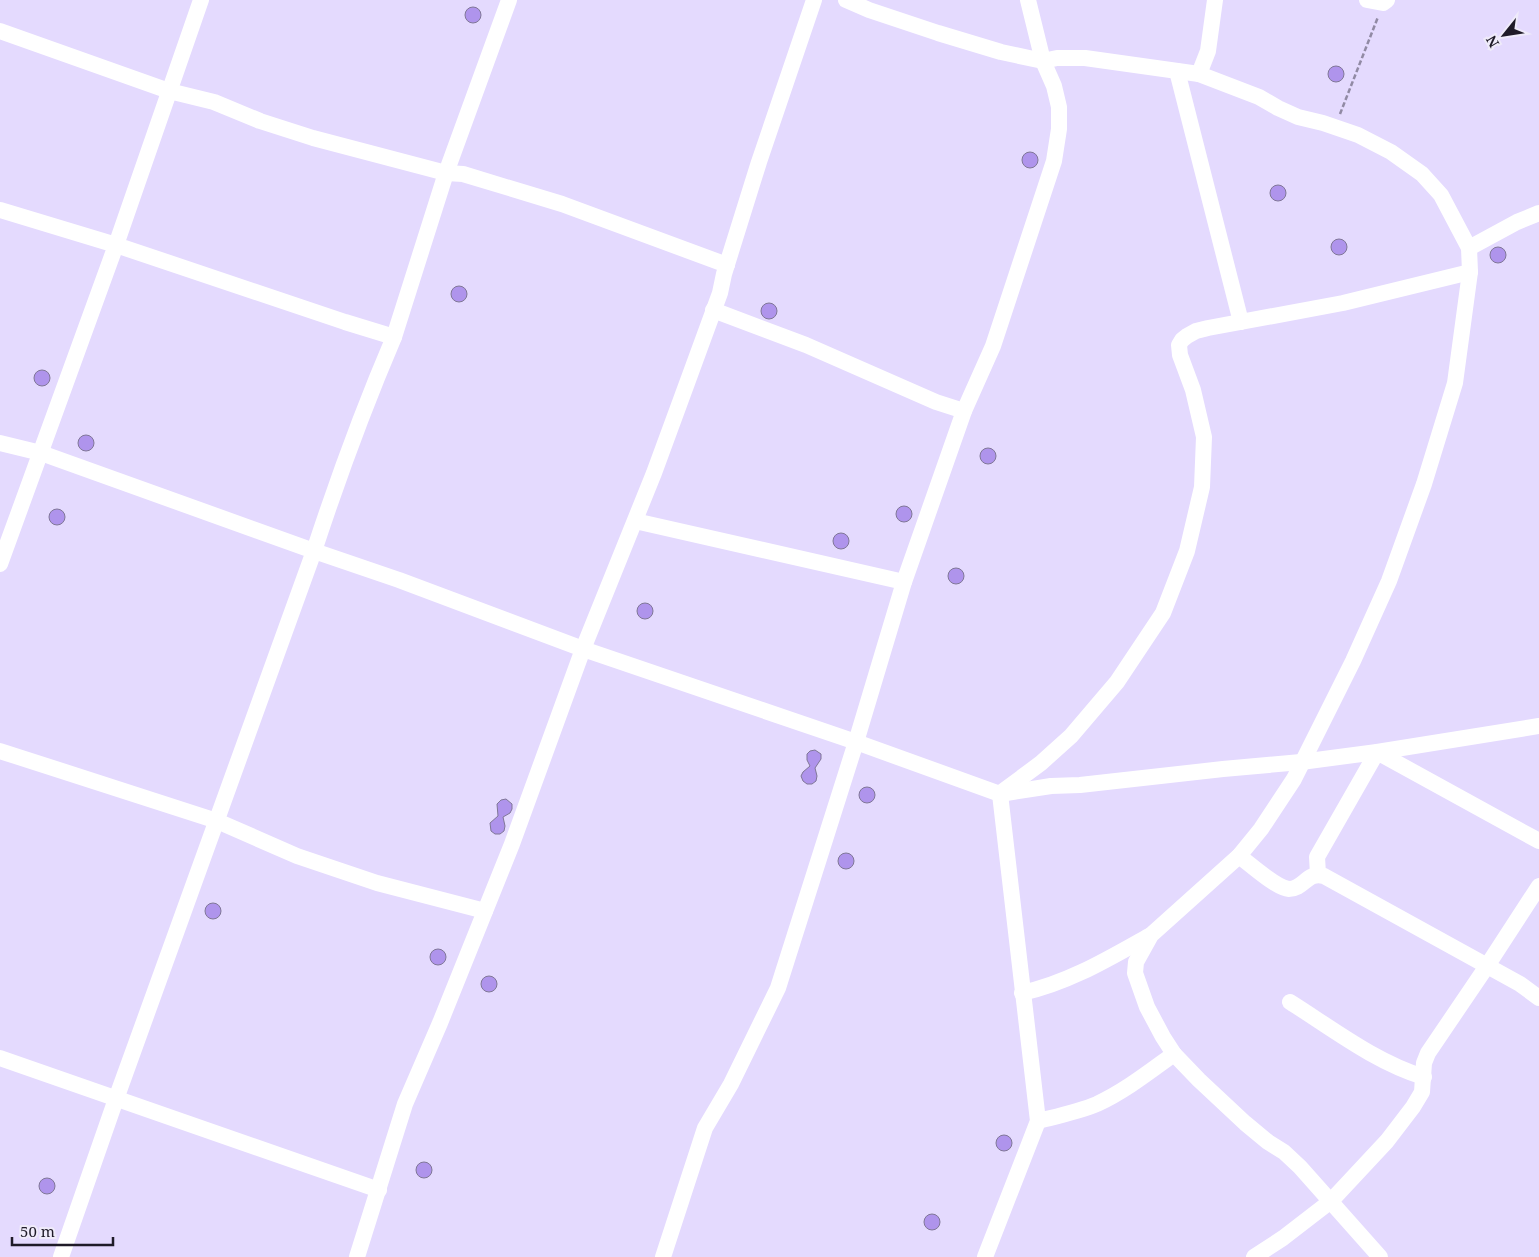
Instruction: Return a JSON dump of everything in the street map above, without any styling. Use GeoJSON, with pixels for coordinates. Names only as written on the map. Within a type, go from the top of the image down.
{"type":"FeatureCollection","features":[{"type":"Feature","properties":{"kind":"street"},"geometry":{"type":"LineString","coordinates":[[0,564],[116,244],[201,0]]}},
{"type":"Feature","properties":{"kind":"street"},"geometry":{"type":"LineString","coordinates":[[61,1257],[116,1098],[314,551],[343,464],[394,337],[446,173],[509,0]]}},
{"type":"Feature","properties":{"kind":"street"},"geometry":{"type":"LineString","coordinates":[[357,1257],[405,1104],[512,844],[583,649],[714,310],[814,0]]}},
{"type":"Feature","properties":{"kind":"street"},"geometry":{"type":"LineString","coordinates":[[846,0],[938,34],[1001,52],[1043,61],[1057,58],[1085,58],[1199,74],[1259,98],[1298,117],[1358,136],[1391,152],[1422,174],[1441,195],[1468,248],[1470,272],[1455,384],[1424,484],[1389,581],[1337,695],[1301,762],[1294,779],[1261,829],[1239,856],[1152,935],[1058,984],[1022,993]]}},
{"type":"Feature","properties":{"kind":"street"},"geometry":{"type":"LineString","coordinates":[[662,1257],[705,1128],[731,1084],[778,988],[856,742],[904,582],[964,411],[994,346],[1054,161],[1060,129],[1059,107],[1054,86],[1043,61],[1028,0]]}},
{"type":"Feature","properties":{"kind":"street"},"geometry":{"type":"LineString","coordinates":[[1199,74],[1208,51],[1216,0]]}},
{"type":"Feature","properties":{"kind":"street"},"geometry":{"type":"LineString","coordinates":[[1367,0],[1385,1]]}},
{"type":"Feature","properties":{"kind":"street"},"geometry":{"type":"LineString","coordinates":[[0,31],[169,91],[214,102],[260,121],[313,138],[446,173],[463,174],[562,204],[727,265]]}},
{"type":"Feature","properties":{"kind":"street"},"geometry":{"type":"LineString","coordinates":[[1177,71],[1241,322]]}},
{"type":"Feature","properties":{"kind":"street"},"geometry":{"type":"LineString","coordinates":[[0,210],[116,244],[344,322],[394,337]]}},
{"type":"Feature","properties":{"kind":"street"},"geometry":{"type":"LineString","coordinates":[[1468,248],[1517,222],[1539,213]]}},
{"type":"Feature","properties":{"kind":"street"},"geometry":{"type":"LineString","coordinates":[[1000,794],[1041,763],[1072,736],[1117,682],[1163,613],[1187,551],[1202,487],[1204,436],[1193,390],[1180,355],[1179,346],[1182,340],[1196,331],[1343,303],[1470,272]]}},
{"type":"Feature","properties":{"kind":"street"},"geometry":{"type":"LineString","coordinates":[[714,310],[806,345],[936,402],[964,411]]}},
{"type":"Feature","properties":{"kind":"street"},"geometry":{"type":"LineString","coordinates":[[0,443],[41,453],[399,580],[583,649],[856,742],[1000,794],[1051,786],[1080,785],[1301,762],[1377,752],[1538,725]]}},
{"type":"Feature","properties":{"kind":"street"},"geometry":{"type":"LineString","coordinates":[[634,521],[904,582]]}},
{"type":"Feature","properties":{"kind":"street"},"geometry":{"type":"LineString","coordinates":[[0,751],[217,821],[298,856],[377,883],[485,911]]}},
{"type":"Feature","properties":{"kind":"street"},"geometry":{"type":"LineString","coordinates":[[1377,752],[1539,841]]}},
{"type":"Feature","properties":{"kind":"street"},"geometry":{"type":"LineString","coordinates":[[1318,874],[1317,857],[1377,752]]}},
{"type":"Feature","properties":{"kind":"street"},"geometry":{"type":"LineString","coordinates":[[985,1257],[1038,1121],[1000,794]]}},
{"type":"Feature","properties":{"kind":"street"},"geometry":{"type":"LineString","coordinates":[[1239,856],[1286,888],[1296,887],[1318,874],[1324,876],[1520,984],[1539,998]]}},
{"type":"Feature","properties":{"kind":"street"},"geometry":{"type":"LineString","coordinates":[[1254,1257],[1283,1238],[1331,1201],[1387,1141],[1422,1092],[1424,1063],[1428,1053],[1539,886]]}},
{"type":"Feature","properties":{"kind":"street"},"geometry":{"type":"LineString","coordinates":[[1152,935],[1136,962],[1135,973],[1147,1007],[1162,1037],[1174,1054],[1244,1122],[1268,1142],[1284,1152],[1300,1167],[1380,1257]]}},
{"type":"Feature","properties":{"kind":"street"},"geometry":{"type":"LineString","coordinates":[[1290,1002],[1374,1056],[1395,1067],[1424,1077]]}},
{"type":"Feature","properties":{"kind":"street"},"geometry":{"type":"LineString","coordinates":[[1038,1121],[1069,1114],[1096,1104],[1123,1090],[1174,1054]]}},
{"type":"Feature","properties":{"kind":"street"},"geometry":{"type":"LineString","coordinates":[[0,1058],[379,1190]]}},
{"type":"Feature","properties":{"kind":"path"},"geometry":{"type":"LineString","coordinates":[[1335,128],[1385,1]]}},
{"type":"Feature","properties":{"kind":"building"},"geometry":{"type":"Polygon","coordinates":[[[473,7],[481,15],[473,23],[465,15],[473,7]]]}},
{"type":"Feature","properties":{"kind":"building"},"geometry":{"type":"Polygon","coordinates":[[[1336,66],[1344,74],[1336,82],[1328,74],[1336,66]]]}},
{"type":"Feature","properties":{"kind":"building"},"geometry":{"type":"Polygon","coordinates":[[[1030,152],[1038,160],[1030,168],[1022,160],[1030,152]]]}},
{"type":"Feature","properties":{"kind":"building"},"geometry":{"type":"Polygon","coordinates":[[[1278,185],[1284,187],[1286,193],[1284,199],[1278,201],[1272,199],[1270,193],[1272,187],[1278,185]]]}},
{"type":"Feature","properties":{"kind":"building"},"geometry":{"type":"Polygon","coordinates":[[[1339,239],[1345,241],[1347,247],[1345,253],[1339,255],[1333,253],[1331,247],[1333,241],[1339,239]]]}},
{"type":"Feature","properties":{"kind":"building"},"geometry":{"type":"Polygon","coordinates":[[[1498,247],[1506,255],[1498,263],[1490,255],[1498,247]]]}},
{"type":"Feature","properties":{"kind":"building"},"geometry":{"type":"Polygon","coordinates":[[[459,286],[467,294],[459,302],[451,294],[459,286]]]}},
{"type":"Feature","properties":{"kind":"building"},"geometry":{"type":"Polygon","coordinates":[[[769,303],[777,311],[769,319],[761,311],[769,303]]]}},
{"type":"Feature","properties":{"kind":"building"},"geometry":{"type":"Polygon","coordinates":[[[42,370],[50,378],[42,386],[34,378],[42,370]]]}},
{"type":"Feature","properties":{"kind":"building"},"geometry":{"type":"Polygon","coordinates":[[[86,435],[94,443],[86,451],[78,443],[86,435]]]}},
{"type":"Feature","properties":{"kind":"building"},"geometry":{"type":"Polygon","coordinates":[[[988,448],[994,450],[996,456],[994,462],[988,464],[982,462],[980,456],[982,450],[988,448]]]}},
{"type":"Feature","properties":{"kind":"building"},"geometry":{"type":"Polygon","coordinates":[[[904,506],[912,514],[904,522],[896,514],[904,506]]]}},
{"type":"Feature","properties":{"kind":"building"},"geometry":{"type":"Polygon","coordinates":[[[57,509],[65,517],[57,525],[49,517],[57,509]]]}},
{"type":"Feature","properties":{"kind":"building"},"geometry":{"type":"Polygon","coordinates":[[[841,533],[849,541],[841,549],[833,541],[841,533]]]}},
{"type":"Feature","properties":{"kind":"building"},"geometry":{"type":"Polygon","coordinates":[[[956,568],[964,576],[956,584],[948,576],[956,568]]]}},
{"type":"Feature","properties":{"kind":"building"},"geometry":{"type":"Polygon","coordinates":[[[645,603],[653,611],[645,619],[637,611],[645,603]]]}},
{"type":"Feature","properties":{"kind":"building"},"geometry":{"type":"Polygon","coordinates":[[[815,750],[821,754],[821,759],[815,768],[816,781],[812,784],[807,784],[801,776],[810,766],[807,754],[815,750]]]}},
{"type":"Feature","properties":{"kind":"building"},"geometry":{"type":"Polygon","coordinates":[[[867,787],[875,795],[867,803],[859,795],[867,787]]]}},
{"type":"Feature","properties":{"kind":"building"},"geometry":{"type":"Polygon","coordinates":[[[506,799],[512,804],[512,809],[510,813],[503,817],[504,831],[500,834],[495,834],[491,831],[490,823],[498,816],[497,804],[501,800],[506,799]]]}},
{"type":"Feature","properties":{"kind":"building"},"geometry":{"type":"Polygon","coordinates":[[[846,853],[854,861],[846,869],[838,861],[846,853]]]}},
{"type":"Feature","properties":{"kind":"building"},"geometry":{"type":"Polygon","coordinates":[[[213,903],[221,911],[213,919],[205,911],[213,903]]]}},
{"type":"Feature","properties":{"kind":"building"},"geometry":{"type":"Polygon","coordinates":[[[438,949],[446,957],[438,965],[430,957],[438,949]]]}},
{"type":"Feature","properties":{"kind":"building"},"geometry":{"type":"Polygon","coordinates":[[[489,976],[495,978],[497,984],[495,990],[489,992],[483,990],[481,984],[483,978],[489,976]]]}},
{"type":"Feature","properties":{"kind":"building"},"geometry":{"type":"Polygon","coordinates":[[[1004,1135],[1012,1143],[1004,1151],[996,1143],[1004,1135]]]}},
{"type":"Feature","properties":{"kind":"building"},"geometry":{"type":"Polygon","coordinates":[[[424,1162],[432,1170],[424,1178],[416,1170],[424,1162]]]}},
{"type":"Feature","properties":{"kind":"building"},"geometry":{"type":"Polygon","coordinates":[[[47,1178],[55,1186],[47,1194],[39,1186],[47,1178]]]}},
{"type":"Feature","properties":{"kind":"building"},"geometry":{"type":"Polygon","coordinates":[[[932,1214],[940,1222],[932,1230],[924,1222],[932,1214]]]}}]}
